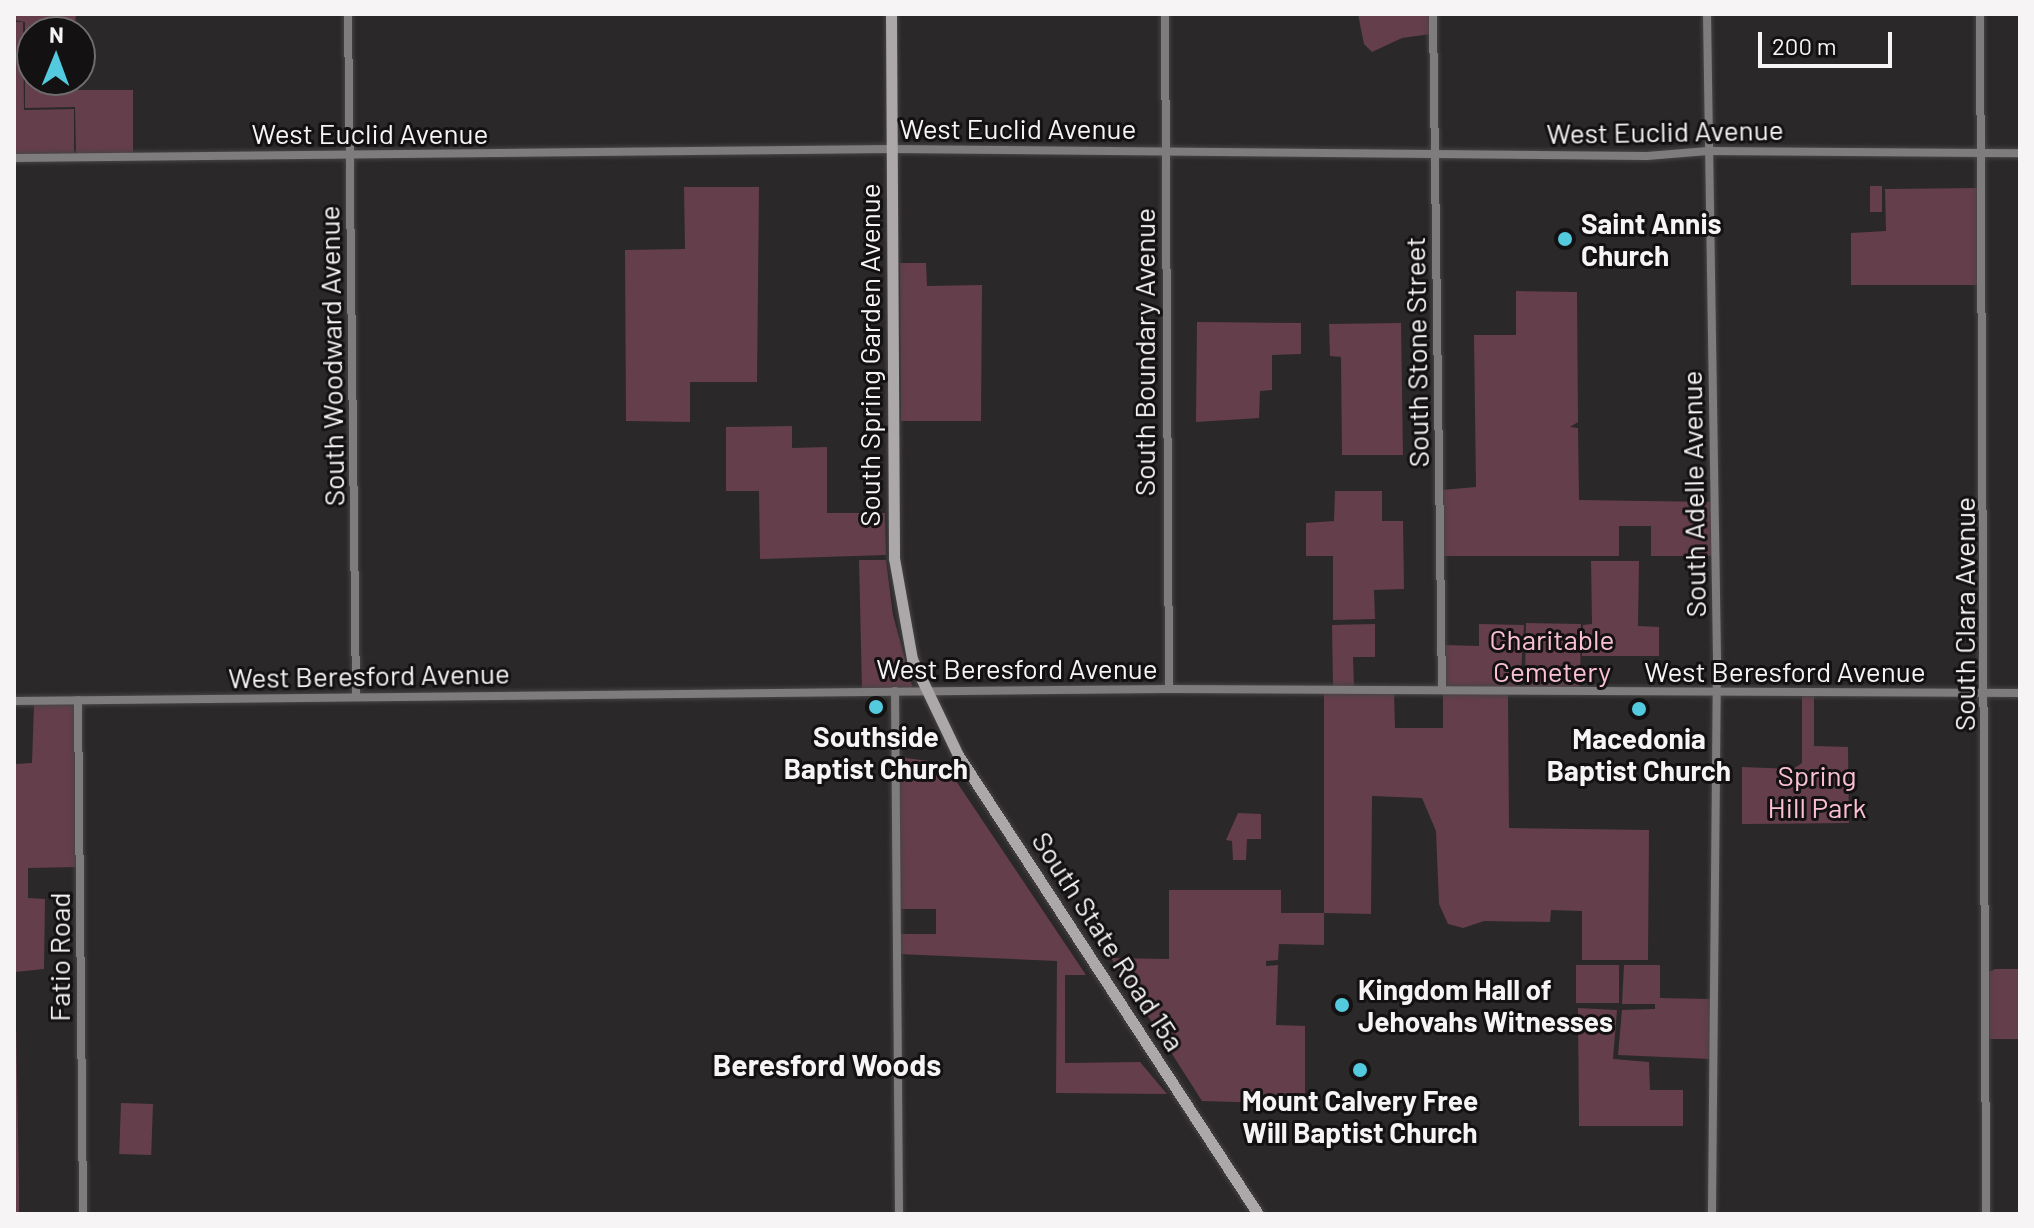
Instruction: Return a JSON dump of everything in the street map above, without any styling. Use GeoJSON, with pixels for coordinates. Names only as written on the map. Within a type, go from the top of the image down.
{"type":"FeatureCollection","features":[{"type":"Feature","properties":{"kind":"highway","name":"South Spring Garden Avenue"},"geometry":{"type":"LineString","coordinates":[[891,14],[894,558],[903,625],[924,692]]}},
{"type":"Feature","properties":{"kind":"highway","name":"South State Road 15a"},"geometry":{"type":"LineString","coordinates":[[924,692],[958,755],[1258,1214]]}},
{"type":"Feature","properties":{"kind":"street","name":"South Woodward Avenue"},"geometry":{"type":"LineString","coordinates":[[348,14],[356,697]]}},
{"type":"Feature","properties":{"kind":"street","name":"South Boundary Avenue"},"geometry":{"type":"LineString","coordinates":[[1165,14],[1169,689]]}},
{"type":"Feature","properties":{"kind":"street","name":"South Stone Street"},"geometry":{"type":"LineString","coordinates":[[1433,14],[1442,690]]}},
{"type":"Feature","properties":{"kind":"street","name":"South Adelle Avenue"},"geometry":{"type":"LineString","coordinates":[[1707,14],[1716,693],[1712,1214]]}},
{"type":"Feature","properties":{"kind":"street","name":"South Clara Avenue"},"geometry":{"type":"LineString","coordinates":[[1980,14],[1987,693],[1986,1214]]}},
{"type":"Feature","properties":{"kind":"street","name":"West Euclid Avenue"},"geometry":{"type":"LineString","coordinates":[[14,158],[892,149],[1687,156],[1708,151],[2020,153]]}},
{"type":"Feature","properties":{"kind":"street","name":"West Beresford Avenue"},"geometry":{"type":"LineString","coordinates":[[14,701],[1169,689],[2020,693]]}},
{"type":"Feature","properties":{"kind":"street"},"geometry":{"type":"LineString","coordinates":[[895,691],[899,1214]]}},
{"type":"Feature","properties":{"kind":"street","name":"Fatio Road"},"geometry":{"type":"LineString","coordinates":[[78,700],[83,1214]]}},
{"type":"Feature","properties":{"kind":"green space"},"geometry":{"type":"Polygon","coordinates":[[[14,14],[76,14],[16,16],[14,20],[14,14]]]}},
{"type":"Feature","properties":{"kind":"green space"},"geometry":{"type":"Polygon","coordinates":[[[1358,14],[1431,14],[1431,34],[1402,38],[1372,52],[1364,44],[1358,14]]]}},
{"type":"Feature","properties":{"kind":"green space"},"geometry":{"type":"Polygon","coordinates":[[[16,22],[16,96],[24,96],[24,110],[74,109],[74,153],[14,154],[16,22]]]}},
{"type":"Feature","properties":{"kind":"green space"},"geometry":{"type":"Polygon","coordinates":[[[96,90],[133,90],[133,154],[76,155],[75,107],[25,108],[25,96],[96,96],[96,90]]]}},
{"type":"Feature","properties":{"kind":"green space"},"geometry":{"type":"Polygon","coordinates":[[[1870,186],[1882,186],[1882,212],[1870,212],[1870,186]]]}},
{"type":"Feature","properties":{"kind":"green space"},"geometry":{"type":"Polygon","coordinates":[[[684,187],[759,187],[757,382],[690,382],[690,422],[626,421],[625,250],[685,249],[684,187]]]}},
{"type":"Feature","properties":{"kind":"green space"},"geometry":{"type":"Polygon","coordinates":[[[1979,188],[1979,285],[1851,285],[1851,233],[1886,231],[1885,189],[1979,188]]]}},
{"type":"Feature","properties":{"kind":"green space"},"geometry":{"type":"Polygon","coordinates":[[[900,263],[926,263],[927,286],[982,285],[981,421],[901,421],[900,263]]]}},
{"type":"Feature","properties":{"kind":"green space"},"geometry":{"type":"Polygon","coordinates":[[[1516,291],[1577,292],[1578,422],[1570,427],[1578,428],[1579,500],[1713,502],[1713,556],[1651,556],[1651,526],[1619,526],[1619,556],[1443,556],[1442,490],[1476,487],[1474,335],[1516,335],[1516,291]]]}},
{"type":"Feature","properties":{"kind":"green space"},"geometry":{"type":"Polygon","coordinates":[[[1197,322],[1301,323],[1301,354],[1272,355],[1272,390],[1260,391],[1259,418],[1196,422],[1197,322]]]}},
{"type":"Feature","properties":{"kind":"green space"},"geometry":{"type":"Polygon","coordinates":[[[1401,323],[1403,455],[1342,455],[1341,357],[1330,356],[1329,324],[1401,323]]]}},
{"type":"Feature","properties":{"kind":"green space"},"geometry":{"type":"Polygon","coordinates":[[[792,426],[792,448],[827,447],[827,513],[885,513],[886,555],[760,559],[759,491],[726,491],[726,427],[792,426]]]}},
{"type":"Feature","properties":{"kind":"green space"},"geometry":{"type":"Polygon","coordinates":[[[1335,491],[1382,491],[1382,521],[1403,521],[1404,589],[1374,590],[1375,619],[1333,620],[1333,556],[1306,556],[1306,523],[1334,521],[1335,491]]]}},
{"type":"Feature","properties":{"kind":"green space"},"geometry":{"type":"Polygon","coordinates":[[[859,560],[886,560],[893,615],[913,689],[862,689],[859,560]]]}},
{"type":"Feature","properties":{"kind":"green space"},"geometry":{"type":"Polygon","coordinates":[[[1591,561],[1639,561],[1638,626],[1659,627],[1659,656],[1582,656],[1583,625],[1592,624],[1591,561]]]}},
{"type":"Feature","properties":{"kind":"green space","name":"Charitable Cemetery"},"geometry":{"type":"Polygon","coordinates":[[[1526,623],[1581,624],[1580,688],[1525,687],[1526,623]]]}},
{"type":"Feature","properties":{"kind":"green space"},"geometry":{"type":"Polygon","coordinates":[[[1375,624],[1375,657],[1353,657],[1354,687],[1333,687],[1332,625],[1375,624]]]}},
{"type":"Feature","properties":{"kind":"green space"},"geometry":{"type":"Polygon","coordinates":[[[1479,624],[1524,625],[1520,688],[1444,688],[1444,645],[1479,646],[1479,624]]]}},
{"type":"Feature","properties":{"kind":"green space"},"geometry":{"type":"Polygon","coordinates":[[[1324,692],[1394,693],[1395,728],[1443,728],[1443,693],[1508,693],[1509,828],[1649,830],[1648,960],[1582,960],[1582,911],[1551,910],[1550,922],[1484,921],[1463,928],[1448,924],[1439,904],[1436,831],[1422,798],[1372,796],[1371,914],[1324,913],[1324,692]]]}},
{"type":"Feature","properties":{"kind":"green space","name":"Spring Hill Park"},"geometry":{"type":"Polygon","coordinates":[[[1802,696],[1814,696],[1814,746],[1848,747],[1849,823],[1742,824],[1742,767],[1793,769],[1802,763],[1802,696]]]}},
{"type":"Feature","properties":{"kind":"green space"},"geometry":{"type":"Polygon","coordinates":[[[75,703],[77,867],[28,868],[28,898],[45,899],[44,969],[15,972],[19,1214],[14,1214],[14,764],[32,763],[34,704],[75,703]]]}},
{"type":"Feature","properties":{"kind":"green space"},"geometry":{"type":"Polygon","coordinates":[[[898,757],[944,763],[1086,975],[1065,975],[1065,1063],[1140,1062],[1167,1094],[1056,1093],[1057,961],[899,954],[899,934],[936,934],[936,909],[899,909],[898,757]]]}},
{"type":"Feature","properties":{"kind":"green space"},"geometry":{"type":"Polygon","coordinates":[[[1238,813],[1261,814],[1261,839],[1247,839],[1246,860],[1233,860],[1232,841],[1226,840],[1238,813]]]}},
{"type":"Feature","properties":{"kind":"green space"},"geometry":{"type":"Polygon","coordinates":[[[1169,890],[1281,890],[1281,913],[1324,913],[1324,945],[1279,944],[1278,960],[1266,961],[1266,966],[1278,965],[1276,1025],[1305,1026],[1305,1104],[1202,1101],[1111,958],[1169,959],[1169,890]]]}},
{"type":"Feature","properties":{"kind":"green space"},"geometry":{"type":"Polygon","coordinates":[[[1576,965],[1619,965],[1619,1003],[1576,1003],[1576,965]]]}},
{"type":"Feature","properties":{"kind":"green space"},"geometry":{"type":"Polygon","coordinates":[[[1624,965],[1660,965],[1660,998],[1711,999],[1710,1059],[1618,1055],[1622,1010],[1655,1009],[1655,1004],[1622,1004],[1624,965]]]}},
{"type":"Feature","properties":{"kind":"green space"},"geometry":{"type":"Polygon","coordinates":[[[1995,969],[2020,969],[2020,1039],[1989,1039],[1989,972],[1995,969]]]}},
{"type":"Feature","properties":{"kind":"green space"},"geometry":{"type":"Polygon","coordinates":[[[1578,1008],[1617,1010],[1613,1059],[1649,1062],[1650,1090],[1683,1090],[1683,1126],[1579,1126],[1578,1008]]]}},
{"type":"Feature","properties":{"kind":"green space"},"geometry":{"type":"Polygon","coordinates":[[[121,1103],[153,1104],[151,1155],[119,1154],[121,1103]]]}},
{"type":"Feature","properties":{"kind":"place","name":"Saint Annis Church"},"geometry":{"type":"Point","coordinates":[1565,239]}},
{"type":"Feature","properties":{"kind":"place","name":"Southside Baptist Church"},"geometry":{"type":"Point","coordinates":[876,707]}},
{"type":"Feature","properties":{"kind":"place","name":"Macedonia Baptist Church"},"geometry":{"type":"Point","coordinates":[1639,709]}},
{"type":"Feature","properties":{"kind":"place","name":"Kingdom Hall of Jehovahs Witnesses"},"geometry":{"type":"Point","coordinates":[1342,1005]}},
{"type":"Feature","properties":{"kind":"place","name":"Mount Calvery Free Will Baptist Church"},"geometry":{"type":"Point","coordinates":[1360,1070]}},
{"type":"Feature","properties":{"kind":"district","name":"Beresford Woods"},"geometry":{"type":"Point","coordinates":[827,1064]}}]}
